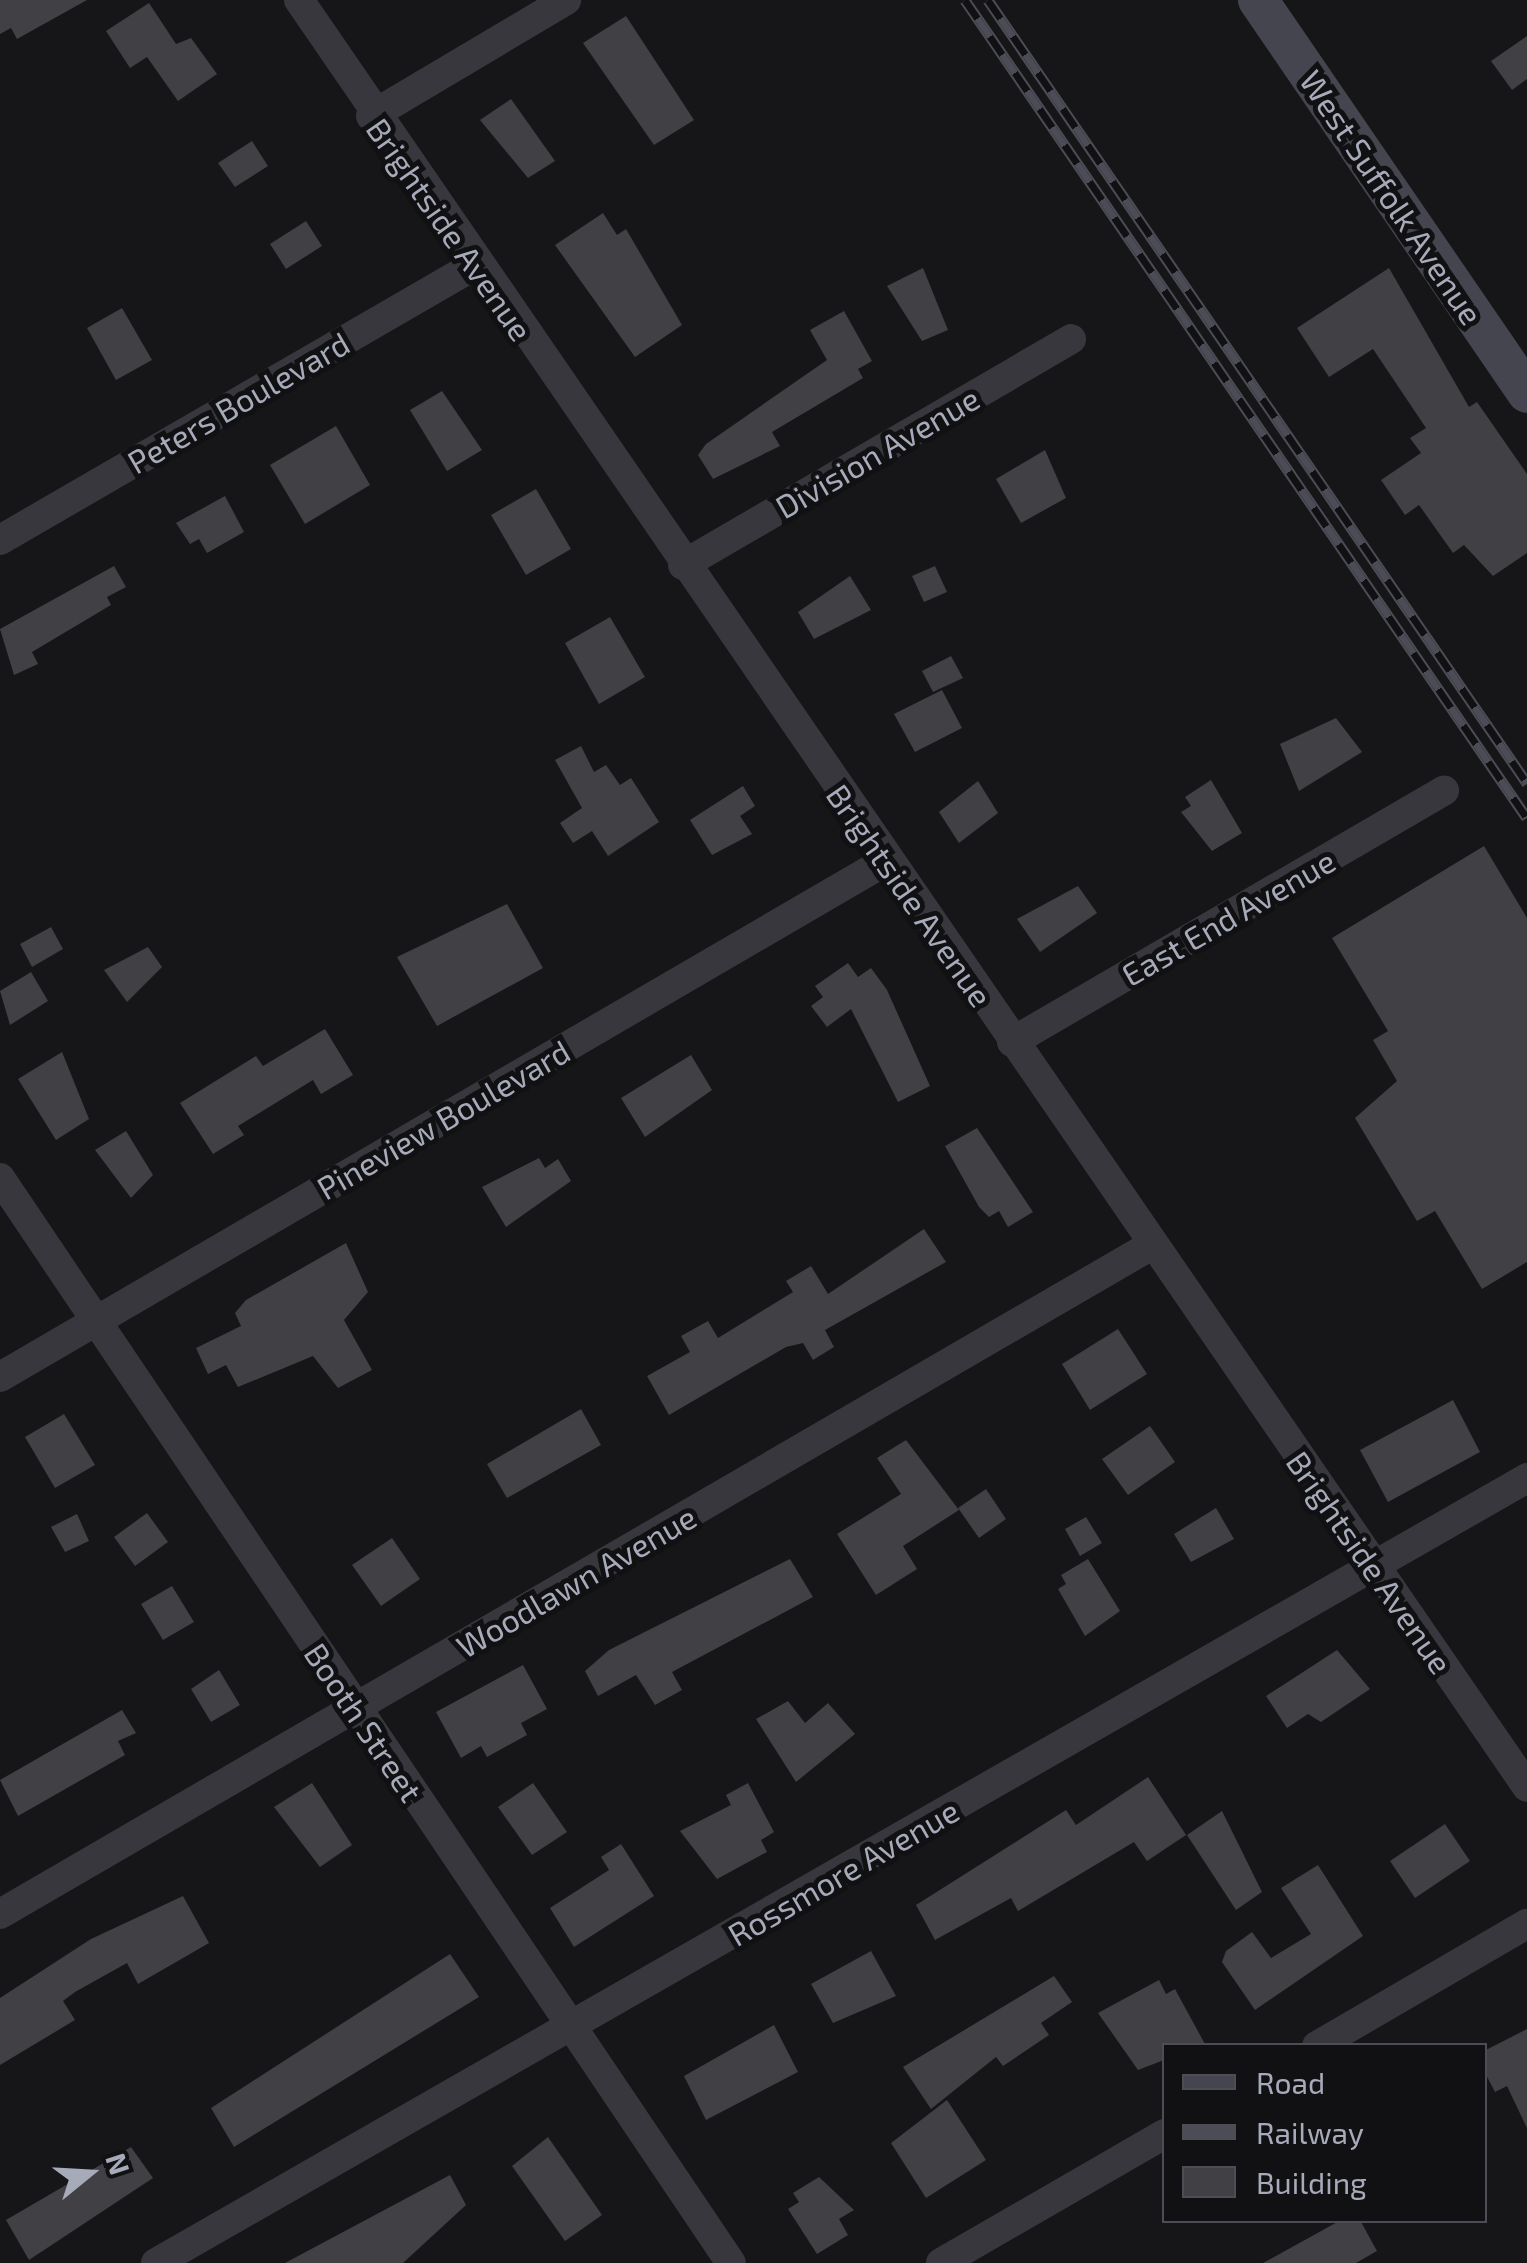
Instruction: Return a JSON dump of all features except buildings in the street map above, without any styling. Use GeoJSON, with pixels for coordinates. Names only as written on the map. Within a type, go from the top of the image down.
{"type":"FeatureCollection","features":[{"type":"Feature","properties":{"kind":"main road","name":"West Suffolk Avenue"},"geometry":{"type":"LineString","coordinates":[[1258,0],[1527,393]]}},
{"type":"Feature","properties":{"kind":"street","name":"Brightside Avenue"},"geometry":{"type":"LineString","coordinates":[[299,0],[370,116],[1527,1787]]}},
{"type":"Feature","properties":{"kind":"street"},"geometry":{"type":"LineString","coordinates":[[370,116],[566,0]]}},
{"type":"Feature","properties":{"kind":"street","name":"Peters Boulevard"},"geometry":{"type":"LineString","coordinates":[[0,540],[476,265]]}},
{"type":"Feature","properties":{"kind":"street","name":"Division Avenue"},"geometry":{"type":"LineString","coordinates":[[682,565],[1071,339]]}},
{"type":"Feature","properties":{"kind":"street","name":"East End Avenue"},"geometry":{"type":"LineString","coordinates":[[1012,1042],[1444,791]]}},
{"type":"Feature","properties":{"kind":"street","name":"Pineview Boulevard"},"geometry":{"type":"LineString","coordinates":[[0,1377],[886,861]]}},
{"type":"Feature","properties":{"kind":"street","name":"Booth Street"},"geometry":{"type":"LineString","coordinates":[[0,1178],[731,2263]]}},
{"type":"Feature","properties":{"kind":"street","name":"Woodlawn Avenue"},"geometry":{"type":"LineString","coordinates":[[0,1914],[1150,1246]]}},
{"type":"Feature","properties":{"kind":"street","name":"Rossmore Avenue"},"geometry":{"type":"LineString","coordinates":[[156,2263],[1527,1478]]}},
{"type":"Feature","properties":{"kind":"street"},"geometry":{"type":"LineString","coordinates":[[1322,2043],[1527,1924]]}},
{"type":"Feature","properties":{"kind":"street"},"geometry":{"type":"LineString","coordinates":[[941,2263],[1162,2135]]}},
{"type":"Feature","properties":{"kind":"railway"},"geometry":{"type":"LineString","coordinates":[[965,0],[1527,818]]}},
{"type":"Feature","properties":{"kind":"railway"},"geometry":{"type":"LineString","coordinates":[[988,0],[1527,783]]}}]}
